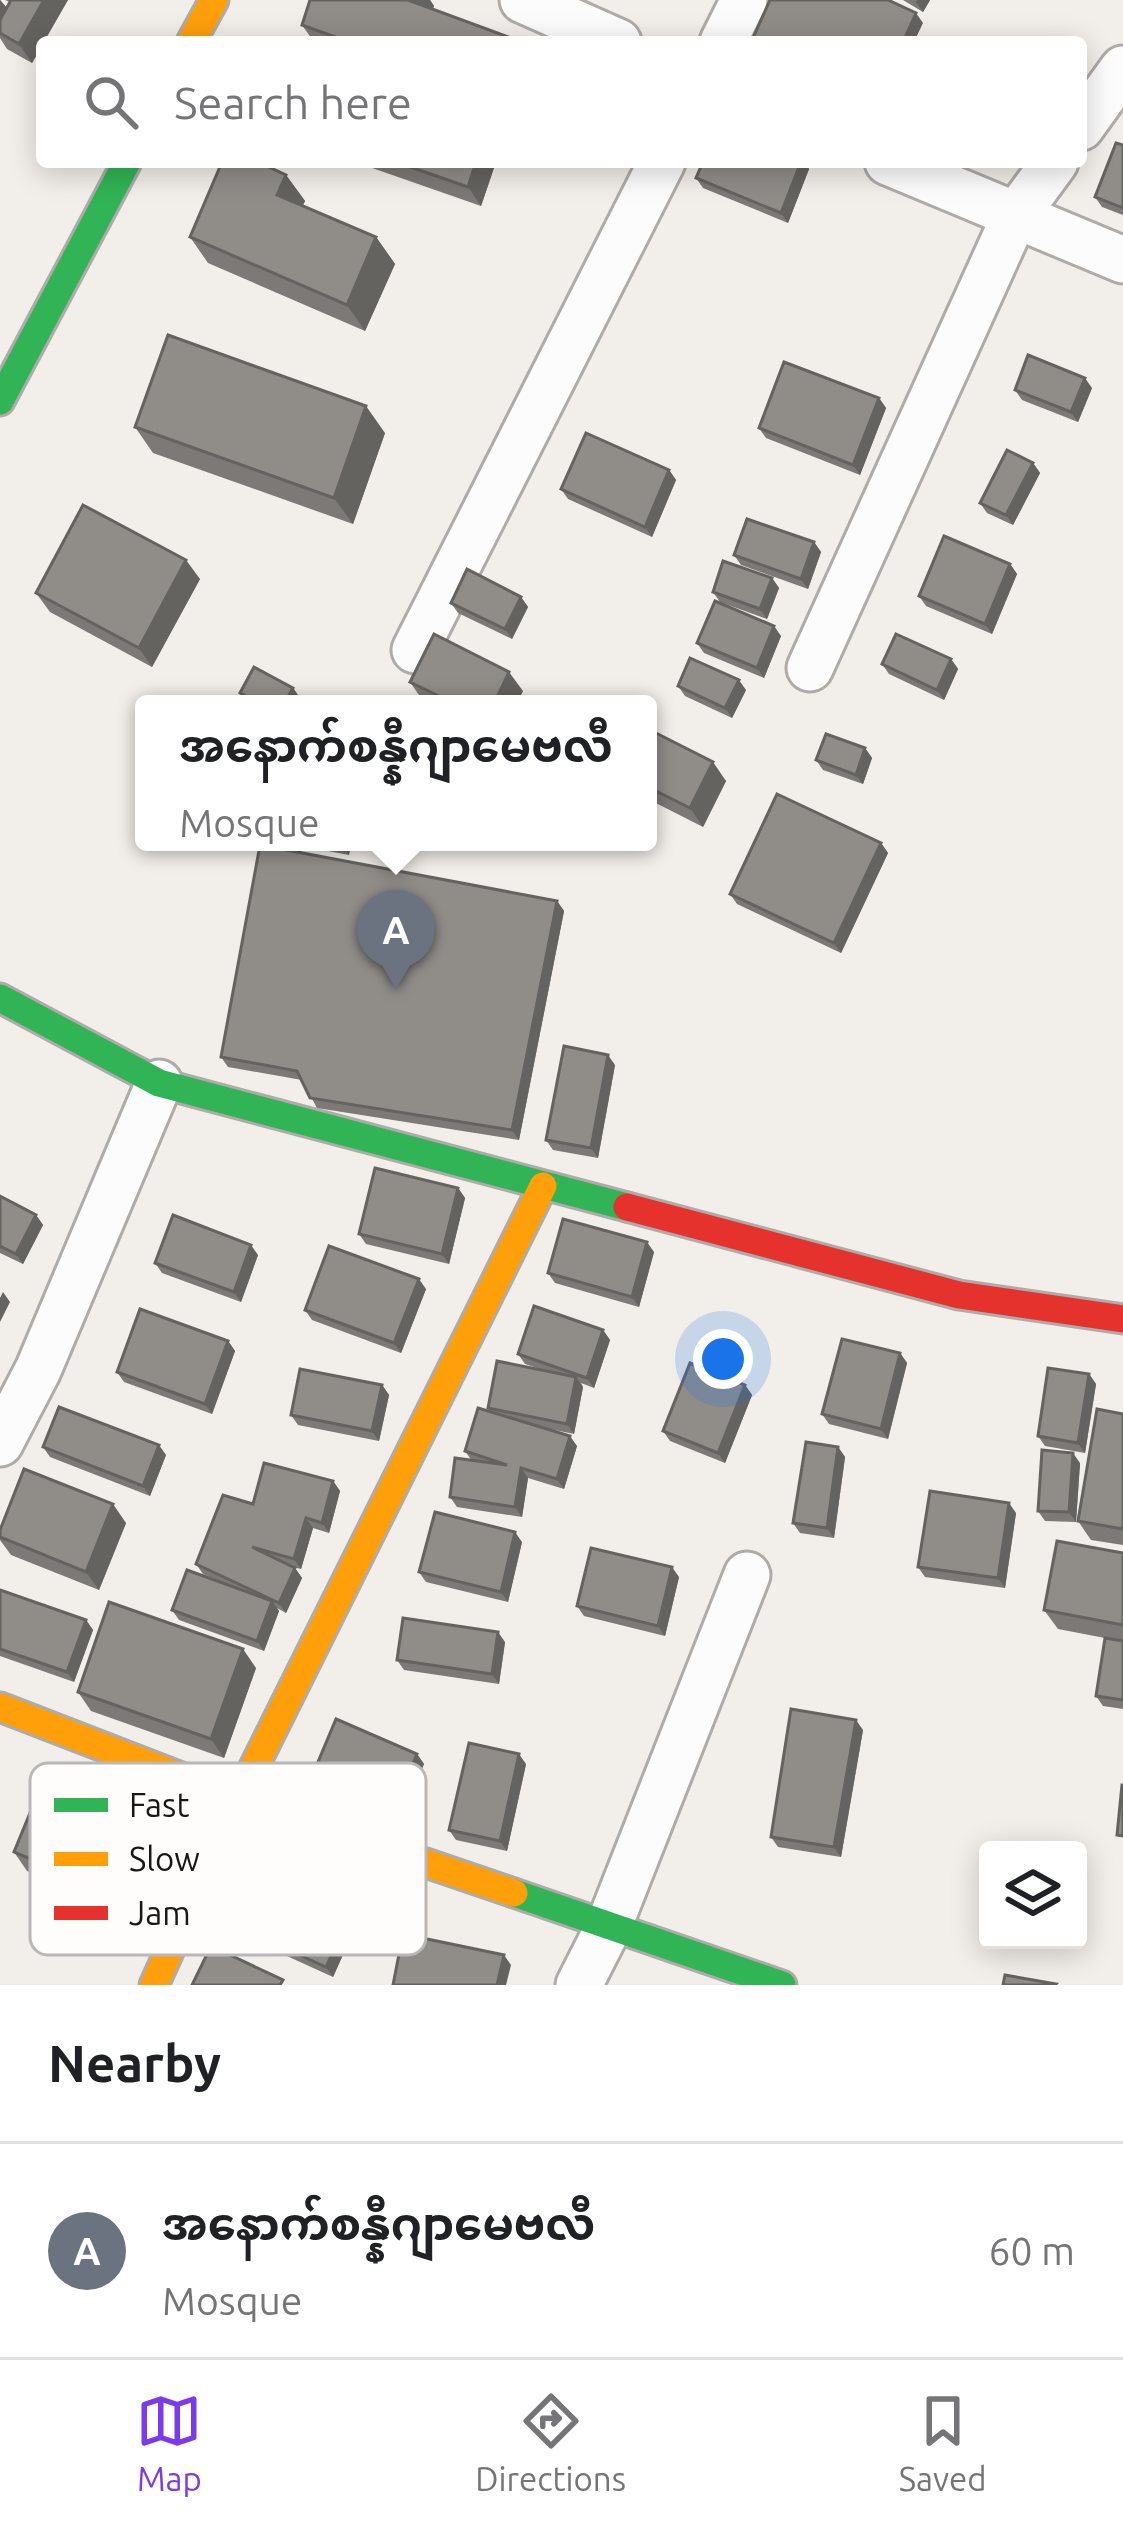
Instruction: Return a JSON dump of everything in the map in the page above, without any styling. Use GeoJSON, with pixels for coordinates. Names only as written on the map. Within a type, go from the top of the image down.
{"type":"FeatureCollection","features":[{"type":"Feature","properties":{"kind":"street"},"geometry":{"type":"LineString","coordinates":[[194,36],[214,0]]}},
{"type":"Feature","properties":{"kind":"street"},"geometry":{"type":"LineString","coordinates":[[523,0],[604,36]]}},
{"type":"Feature","properties":{"kind":"street"},"geometry":{"type":"LineString","coordinates":[[726,36],[744,0]]}},
{"type":"Feature","properties":{"kind":"street"},"geometry":{"type":"LineString","coordinates":[[1087,119],[1123,69]]}},
{"type":"Feature","properties":{"kind":"street"},"geometry":{"type":"LineString","coordinates":[[0,401],[124,168]]}},
{"type":"Feature","properties":{"kind":"street"},"geometry":{"type":"LineString","coordinates":[[416,650],[659,168]]}},
{"type":"Feature","properties":{"kind":"street"},"geometry":{"type":"LineString","coordinates":[[902,168],[1123,260]]}},
{"type":"Feature","properties":{"kind":"street"},"geometry":{"type":"LineString","coordinates":[[810,668],[1014,218],[1051,168]]}},
{"type":"Feature","properties":{"kind":"street"},"geometry":{"type":"LineString","coordinates":[[0,998],[159,1083],[959,1295],[1123,1319]]}},
{"type":"Feature","properties":{"kind":"street"},"geometry":{"type":"LineString","coordinates":[[0,1443],[38,1370],[159,1083]]}},
{"type":"Feature","properties":{"kind":"street"},"geometry":{"type":"LineString","coordinates":[[256,1763],[543,1186]]}},
{"type":"Feature","properties":{"kind":"street"},"geometry":{"type":"LineString","coordinates":[[579,1985],[608,1928],[747,1576]]}},
{"type":"Feature","properties":{"kind":"street"},"geometry":{"type":"LineString","coordinates":[[0,1707],[145,1763]]}},
{"type":"Feature","properties":{"kind":"street"},"geometry":{"type":"LineString","coordinates":[[426,1865],[782,1985]]}},
{"type":"Feature","properties":{"kind":"street"},"geometry":{"type":"LineString","coordinates":[[154,1985],[168,1955]]}},
{"type":"Feature","properties":{"kind":"building"},"geometry":{"type":"Polygon","coordinates":[[[11,0],[44,0],[19,44],[0,33],[0,20],[11,0]]]}},
{"type":"Feature","properties":{"kind":"building"},"geometry":{"type":"Polygon","coordinates":[[[310,0],[408,0],[506,36],[332,36],[302,25],[310,0]]]}},
{"type":"Feature","properties":{"kind":"building"},"geometry":{"type":"Polygon","coordinates":[[[770,0],[888,0],[916,13],[906,36],[754,36],[770,0]]]}},
{"type":"Feature","properties":{"kind":"building"},"geometry":{"type":"Polygon","coordinates":[[[1116,143],[1123,145],[1123,208],[1095,197],[1116,143]]]}},
{"type":"Feature","properties":{"kind":"building"},"geometry":{"type":"Polygon","coordinates":[[[219,168],[271,168],[286,175],[277,195],[376,237],[347,305],[190,237],[219,168]]]}},
{"type":"Feature","properties":{"kind":"building"},"geometry":{"type":"Polygon","coordinates":[[[413,168],[474,168],[468,187],[413,168]]]}},
{"type":"Feature","properties":{"kind":"building"},"geometry":{"type":"Polygon","coordinates":[[[700,168],[799,168],[781,213],[696,178],[700,168]]]}},
{"type":"Feature","properties":{"kind":"building"},"geometry":{"type":"Polygon","coordinates":[[[168,335],[366,406],[334,498],[135,427],[168,335]]]}},
{"type":"Feature","properties":{"kind":"building"},"geometry":{"type":"Polygon","coordinates":[[[1028,355],[1085,378],[1071,412],[1015,390],[1028,355]]]}},
{"type":"Feature","properties":{"kind":"building"},"geometry":{"type":"Polygon","coordinates":[[[784,362],[879,398],[853,465],[759,428],[784,362]]]}},
{"type":"Feature","properties":{"kind":"building"},"geometry":{"type":"Polygon","coordinates":[[[586,433],[669,470],[645,527],[561,489],[586,433]]]}},
{"type":"Feature","properties":{"kind":"building"},"geometry":{"type":"Polygon","coordinates":[[[1007,450],[1033,463],[1006,515],[980,503],[1007,450]]]}},
{"type":"Feature","properties":{"kind":"building"},"geometry":{"type":"Polygon","coordinates":[[[83,505],[186,560],[139,648],[36,593],[83,505]]]}},
{"type":"Feature","properties":{"kind":"building"},"geometry":{"type":"Polygon","coordinates":[[[747,519],[814,542],[801,579],[734,555],[747,519]]]}},
{"type":"Feature","properties":{"kind":"building"},"geometry":{"type":"Polygon","coordinates":[[[944,536],[1010,564],[985,624],[919,596],[944,536]]]}},
{"type":"Feature","properties":{"kind":"building"},"geometry":{"type":"Polygon","coordinates":[[[723,561],[772,578],[760,609],[713,592],[723,561]]]}},
{"type":"Feature","properties":{"kind":"building"},"geometry":{"type":"Polygon","coordinates":[[[467,569],[521,597],[505,629],[451,603],[467,569]]]}},
{"type":"Feature","properties":{"kind":"building"},"geometry":{"type":"Polygon","coordinates":[[[715,601],[774,626],[757,668],[697,643],[715,601]]]}},
{"type":"Feature","properties":{"kind":"building"},"geometry":{"type":"Polygon","coordinates":[[[434,634],[509,672],[498,695],[437,695],[410,682],[434,634]]]}},
{"type":"Feature","properties":{"kind":"building"},"geometry":{"type":"Polygon","coordinates":[[[896,634],[951,659],[937,690],[882,664],[896,634]]]}},
{"type":"Feature","properties":{"kind":"building"},"geometry":{"type":"Polygon","coordinates":[[[690,658],[739,680],[725,708],[678,686],[690,658]]]}},
{"type":"Feature","properties":{"kind":"building"},"geometry":{"type":"Polygon","coordinates":[[[254,667],[293,688],[289,695],[240,693],[254,667]]]}},
{"type":"Feature","properties":{"kind":"building"},"geometry":{"type":"Polygon","coordinates":[[[657,734],[713,762],[690,808],[657,792],[657,734]]]}},
{"type":"Feature","properties":{"kind":"building"},"geometry":{"type":"Polygon","coordinates":[[[826,734],[865,748],[856,775],[816,760],[826,734]]]}},
{"type":"Feature","properties":{"kind":"building"},"geometry":{"type":"Polygon","coordinates":[[[777,794],[881,843],[834,943],[730,894],[777,794]]]}},
{"type":"Feature","properties":{"kind":"building"},"geometry":{"type":"Polygon","coordinates":[[[259,851],[292,851],[557,901],[512,1130],[310,1098],[297,1071],[221,1057],[259,851]]]}},
{"type":"Feature","properties":{"kind":"building"},"geometry":{"type":"Polygon","coordinates":[[[564,1046],[608,1055],[591,1148],[546,1140],[564,1046]]]}},
{"type":"Feature","properties":{"kind":"building"},"geometry":{"type":"Polygon","coordinates":[[[375,1168],[458,1188],[442,1254],[359,1234],[375,1168]]]}},
{"type":"Feature","properties":{"kind":"building"},"geometry":{"type":"Polygon","coordinates":[[[0,1196],[36,1215],[16,1254],[0,1246],[0,1196]]]}},
{"type":"Feature","properties":{"kind":"building"},"geometry":{"type":"Polygon","coordinates":[[[173,1215],[251,1245],[234,1292],[155,1263],[173,1215]]]}},
{"type":"Feature","properties":{"kind":"building"},"geometry":{"type":"Polygon","coordinates":[[[563,1219],[647,1242],[632,1297],[548,1273],[563,1219]]]}},
{"type":"Feature","properties":{"kind":"building"},"geometry":{"type":"Polygon","coordinates":[[[329,1246],[419,1279],[394,1343],[305,1310],[329,1246]]]}},
{"type":"Feature","properties":{"kind":"building"},"geometry":{"type":"Polygon","coordinates":[[[534,1306],[603,1330],[587,1378],[518,1354],[534,1306]]]}},
{"type":"Feature","properties":{"kind":"building"},"geometry":{"type":"Polygon","coordinates":[[[140,1309],[228,1341],[205,1404],[117,1372],[140,1309]]]}},
{"type":"Feature","properties":{"kind":"building"},"geometry":{"type":"Polygon","coordinates":[[[842,1339],[900,1353],[881,1429],[822,1414],[842,1339]]]}},
{"type":"Feature","properties":{"kind":"building"},"geometry":{"type":"Polygon","coordinates":[[[497,1361],[576,1377],[567,1424],[488,1408],[497,1361]]]}},
{"type":"Feature","properties":{"kind":"building"},"geometry":{"type":"Polygon","coordinates":[[[690,1363],[745,1385],[718,1453],[663,1431],[690,1363]]]}},
{"type":"Feature","properties":{"kind":"building"},"geometry":{"type":"Polygon","coordinates":[[[1048,1368],[1089,1374],[1078,1443],[1038,1436],[1048,1368]]]}},
{"type":"Feature","properties":{"kind":"building"},"geometry":{"type":"Polygon","coordinates":[[[300,1369],[382,1385],[372,1431],[291,1415],[300,1369]]]}},
{"type":"Feature","properties":{"kind":"building"},"geometry":{"type":"Polygon","coordinates":[[[59,1407],[159,1445],[143,1486],[43,1447],[59,1407]]]}},
{"type":"Feature","properties":{"kind":"building"},"geometry":{"type":"Polygon","coordinates":[[[478,1408],[570,1436],[557,1479],[521,1468],[515,1507],[450,1497],[455,1458],[507,1465],[465,1451],[478,1408]]]}},
{"type":"Feature","properties":{"kind":"building"},"geometry":{"type":"Polygon","coordinates":[[[1097,1409],[1123,1414],[1123,1529],[1078,1521],[1097,1409]]]}},
{"type":"Feature","properties":{"kind":"building"},"geometry":{"type":"Polygon","coordinates":[[[806,1442],[838,1447],[827,1528],[793,1523],[806,1442]]]}},
{"type":"Feature","properties":{"kind":"building"},"geometry":{"type":"Polygon","coordinates":[[[1042,1450],[1073,1453],[1069,1512],[1038,1511],[1042,1450]]]}},
{"type":"Feature","properties":{"kind":"building"},"geometry":{"type":"Polygon","coordinates":[[[264,1463],[333,1481],[322,1523],[306,1518],[294,1559],[252,1547],[295,1568],[279,1603],[196,1564],[223,1495],[253,1504],[264,1463]]]}},
{"type":"Feature","properties":{"kind":"building"},"geometry":{"type":"Polygon","coordinates":[[[24,1469],[113,1504],[86,1572],[0,1537],[24,1469]]]}},
{"type":"Feature","properties":{"kind":"building"},"geometry":{"type":"Polygon","coordinates":[[[930,1491],[1009,1503],[998,1578],[918,1567],[930,1491]]]}},
{"type":"Feature","properties":{"kind":"building"},"geometry":{"type":"Polygon","coordinates":[[[435,1512],[515,1532],[501,1592],[419,1572],[435,1512]]]}},
{"type":"Feature","properties":{"kind":"building"},"geometry":{"type":"Polygon","coordinates":[[[1057,1541],[1123,1553],[1123,1625],[1044,1610],[1057,1541]]]}},
{"type":"Feature","properties":{"kind":"building"},"geometry":{"type":"Polygon","coordinates":[[[591,1548],[672,1567],[658,1626],[577,1606],[591,1548]]]}},
{"type":"Feature","properties":{"kind":"building"},"geometry":{"type":"Polygon","coordinates":[[[187,1570],[272,1601],[257,1641],[172,1610],[187,1570]]]}},
{"type":"Feature","properties":{"kind":"building"},"geometry":{"type":"Polygon","coordinates":[[[0,1590],[86,1620],[67,1672],[0,1649],[0,1590]]]}},
{"type":"Feature","properties":{"kind":"building"},"geometry":{"type":"Polygon","coordinates":[[[109,1602],[243,1649],[211,1739],[78,1692],[109,1602]]]}},
{"type":"Feature","properties":{"kind":"building"},"geometry":{"type":"Polygon","coordinates":[[[403,1618],[498,1632],[492,1674],[397,1660],[403,1618]]]}},
{"type":"Feature","properties":{"kind":"building"},"geometry":{"type":"Polygon","coordinates":[[[1105,1638],[1123,1641],[1123,1700],[1096,1696],[1105,1638]]]}},
{"type":"Feature","properties":{"kind":"building"},"geometry":{"type":"Polygon","coordinates":[[[791,1709],[856,1720],[834,1847],[771,1837],[791,1709]]]}},
{"type":"Feature","properties":{"kind":"building"},"geometry":{"type":"Polygon","coordinates":[[[336,1719],[417,1754],[413,1763],[318,1762],[336,1719]]]}},
{"type":"Feature","properties":{"kind":"building"},"geometry":{"type":"Polygon","coordinates":[[[469,1743],[519,1754],[500,1841],[449,1830],[469,1743]]]}},
{"type":"Feature","properties":{"kind":"building"},"geometry":{"type":"Polygon","coordinates":[[[1123,1785],[1123,1836],[1117,1835],[1123,1785]]]}},
{"type":"Feature","properties":{"kind":"building"},"geometry":{"type":"Polygon","coordinates":[[[30,1813],[30,1859],[14,1852],[30,1813]]]}},
{"type":"Feature","properties":{"kind":"building"},"geometry":{"type":"Polygon","coordinates":[[[426,1939],[504,1955],[497,1985],[393,1985],[399,1955],[426,1955],[426,1939]]]}},
{"type":"Feature","properties":{"kind":"building"},"geometry":{"type":"Polygon","coordinates":[[[207,1955],[230,1955],[283,1980],[280,1985],[192,1985],[207,1955]]]}},
{"type":"Feature","properties":{"kind":"building"},"geometry":{"type":"Polygon","coordinates":[[[300,1955],[331,1955],[326,1967],[300,1955]]]}},
{"type":"Feature","properties":{"kind":"building"},"geometry":{"type":"Polygon","coordinates":[[[1005,1975],[1056,1984],[1003,1985],[1005,1975]]]}},
{"type":"Feature","properties":{"kind":"traffic: fast"},"geometry":{"type":"LineString","coordinates":[[0,401],[124,168]]}},
{"type":"Feature","properties":{"kind":"traffic: fast"},"geometry":{"type":"LineString","coordinates":[[0,998],[159,1083],[627,1207]]}},
{"type":"Feature","properties":{"kind":"traffic: fast"},"geometry":{"type":"LineString","coordinates":[[514,1893],[782,1985]]}},
{"type":"Feature","properties":{"kind":"traffic: slow"},"geometry":{"type":"LineString","coordinates":[[194,36],[214,0]]}},
{"type":"Feature","properties":{"kind":"traffic: slow"},"geometry":{"type":"LineString","coordinates":[[256,1763],[543,1186]]}},
{"type":"Feature","properties":{"kind":"traffic: slow"},"geometry":{"type":"LineString","coordinates":[[0,1707],[145,1763]]}},
{"type":"Feature","properties":{"kind":"traffic: slow"},"geometry":{"type":"LineString","coordinates":[[426,1863],[514,1893]]}},
{"type":"Feature","properties":{"kind":"traffic: slow"},"geometry":{"type":"LineString","coordinates":[[154,1985],[168,1955]]}},
{"type":"Feature","properties":{"kind":"traffic: jam"},"geometry":{"type":"LineString","coordinates":[[627,1207],[959,1295],[1123,1319]]}},
{"type":"Feature","properties":{"kind":"place","name":"အနောက်စန္နီဂျာမေဗလီ"},"geometry":{"type":"Point","coordinates":[396,989]}}]}
